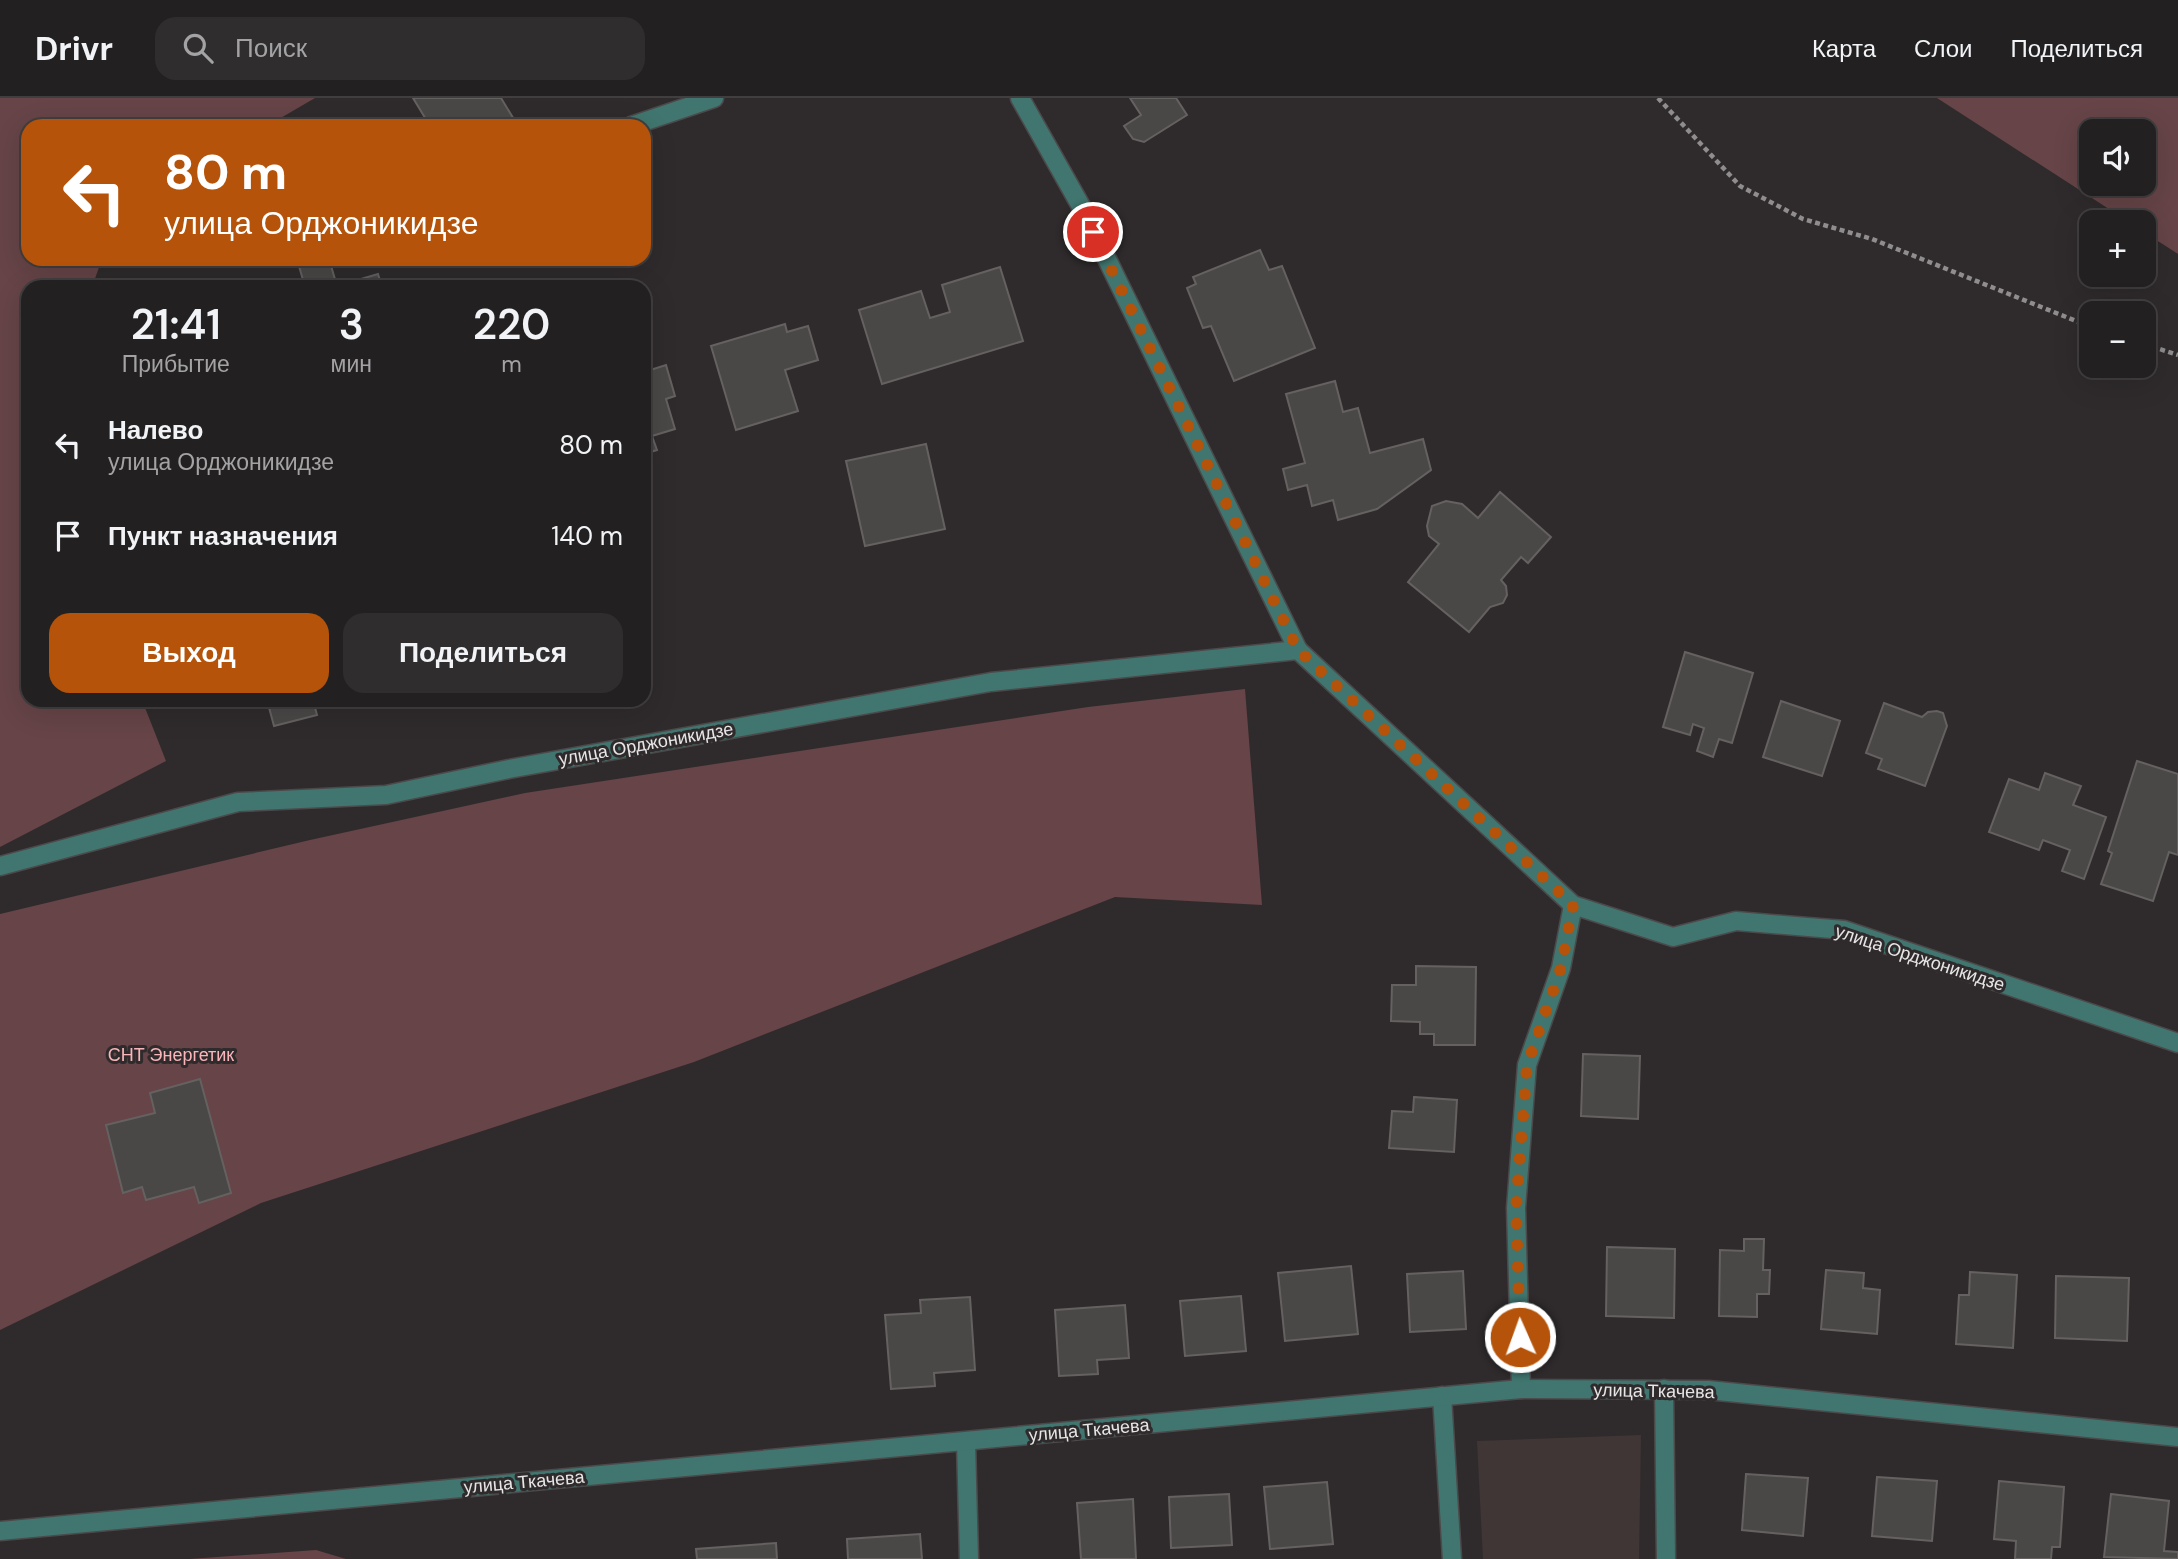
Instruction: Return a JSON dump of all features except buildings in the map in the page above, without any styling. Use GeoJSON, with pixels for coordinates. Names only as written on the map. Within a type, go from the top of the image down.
{"type":"FeatureCollection","features":[{"type":"Feature","properties":{"kind":"street"},"geometry":{"type":"LineString","coordinates":[[651,120],[714,98]]}},
{"type":"Feature","properties":{"kind":"street","name":"улица Орджоникидзе"},"geometry":{"type":"LineString","coordinates":[[1020,98],[1082,208],[1298,650],[1573,905],[1674,937],[1735,921],[1844,930],[2178,1043]]}},
{"type":"Feature","properties":{"kind":"street","name":"улица Орджоникидзе"},"geometry":{"type":"LineString","coordinates":[[0,866],[238,802],[386,795],[509,769],[991,682],[1298,650]]}},
{"type":"Feature","properties":{"kind":"street"},"geometry":{"type":"LineString","coordinates":[[1521,1389],[1516,1208],[1527,1065],[1561,968],[1573,905]]}},
{"type":"Feature","properties":{"kind":"street","name":"улица Ткачева"},"geometry":{"type":"LineString","coordinates":[[0,1531],[1521,1389],[1709,1390],[2178,1437]]}},
{"type":"Feature","properties":{"kind":"street"},"geometry":{"type":"LineString","coordinates":[[1664,1390],[1667,1559]]}},
{"type":"Feature","properties":{"kind":"street"},"geometry":{"type":"LineString","coordinates":[[1442,1396],[1452,1559]]}},
{"type":"Feature","properties":{"kind":"street"},"geometry":{"type":"LineString","coordinates":[[966,1441],[970,1559]]}},
{"type":"Feature","properties":{"kind":"path"},"geometry":{"type":"LineString","coordinates":[[1658,98],[1740,186],[1803,219],[1872,239],[2079,322]]}},
{"type":"Feature","properties":{"kind":"path"},"geometry":{"type":"LineString","coordinates":[[2156,348],[2178,355]]}},
{"type":"Feature","properties":{"kind":"shaded area"},"geometry":{"type":"Polygon","coordinates":[[[1641,1435],[1639,1559],[1483,1559],[1477,1441],[1641,1435]]]}},
{"type":"Feature","properties":{"kind":"green space"},"geometry":{"type":"Polygon","coordinates":[[[0,98],[315,98],[279,119],[21,119],[21,266],[100,266],[94,280],[21,280],[21,707],[145,707],[166,761],[0,847],[0,98]]]}},
{"type":"Feature","properties":{"kind":"green space"},"geometry":{"type":"Polygon","coordinates":[[[1937,98],[2178,98],[2178,254],[2156,240],[2156,210],[2110,210],[2089,196],[2156,196],[2156,119],[2079,119],[2079,190],[1937,98]]]}},
{"type":"Feature","properties":{"kind":"green space","name":"СНТ Энергетик"},"geometry":{"type":"Polygon","coordinates":[[[1245,689],[1262,905],[1115,897],[694,1062],[261,1203],[0,1330],[0,914],[310,840],[525,793],[1088,707],[1245,689]]]}},
{"type":"Feature","properties":{"kind":"green space"},"geometry":{"type":"Polygon","coordinates":[[[316,1550],[346,1559],[189,1559],[316,1550]]]}},
{"type":"Feature","properties":{"kind":"route"},"geometry":{"type":"LineString","coordinates":[[1093,232],[1298,650],[1573,905],[1561,968],[1527,1065],[1516,1208],[1520,1337]]}}]}
